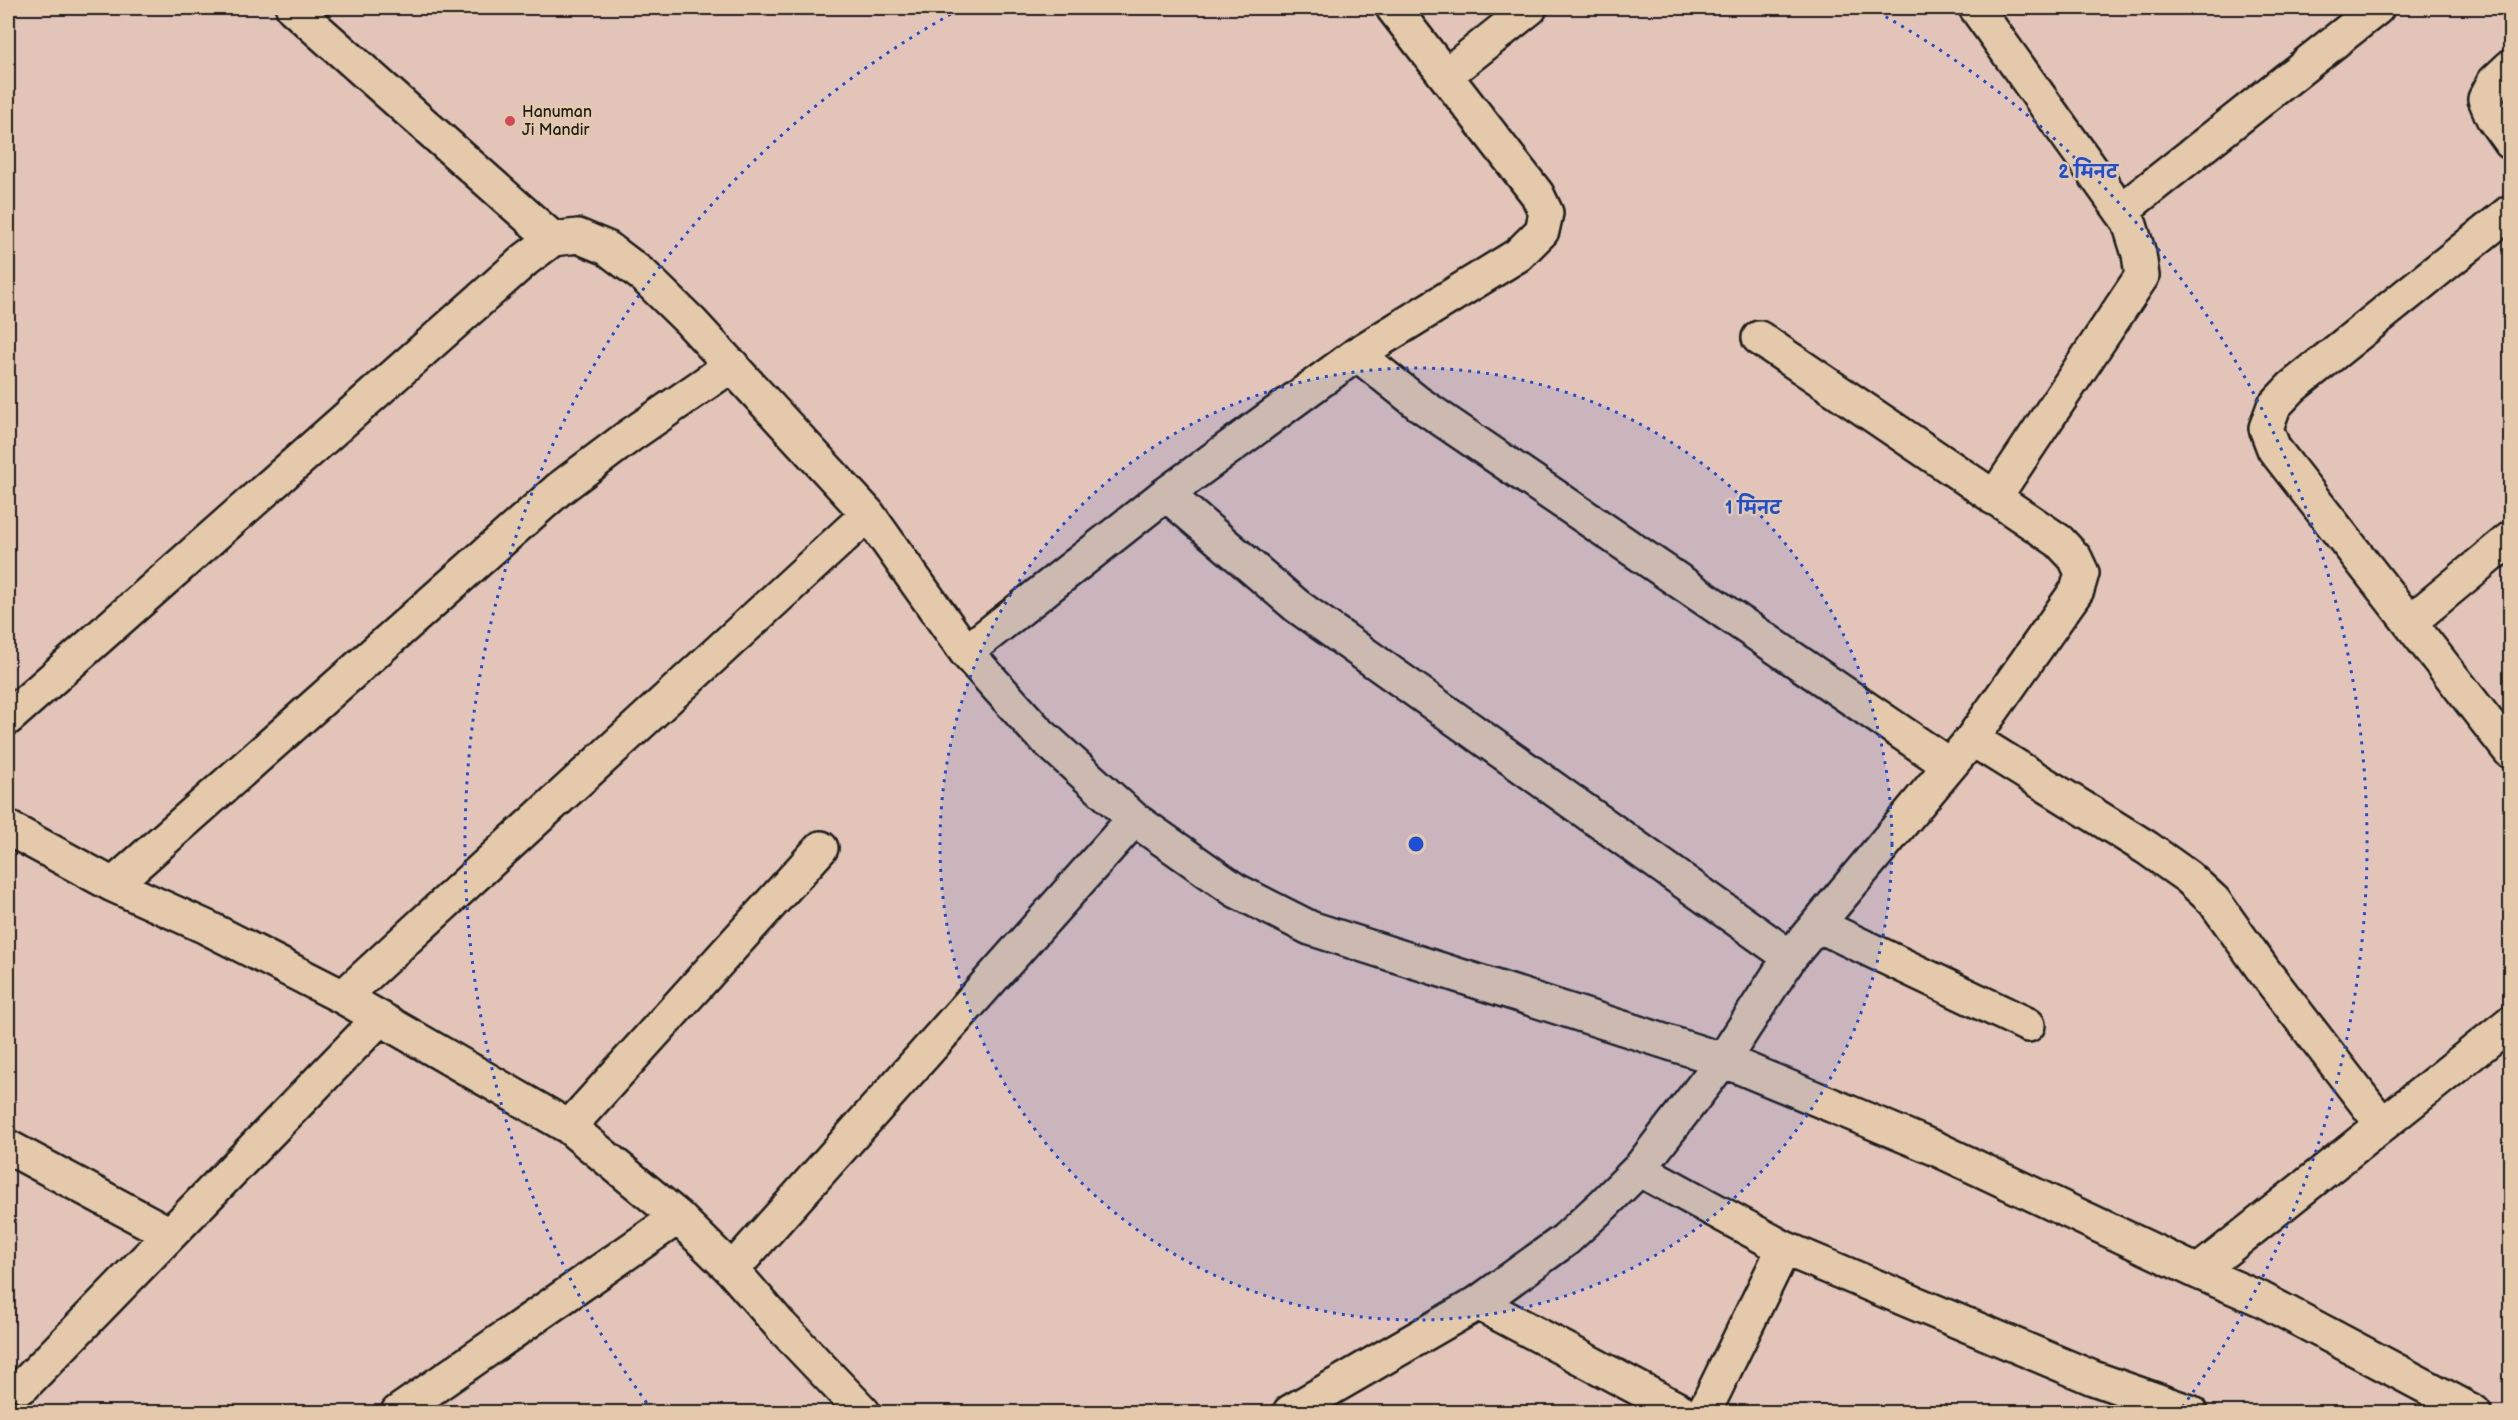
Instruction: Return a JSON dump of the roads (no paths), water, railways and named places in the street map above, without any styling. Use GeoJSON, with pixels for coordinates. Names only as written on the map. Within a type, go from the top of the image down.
{"type":"FeatureCollection","features":[{"type":"Feature","properties":{"kind":"street"},"geometry":{"type":"LineString","coordinates":[[293,8],[554,239]]}},
{"type":"Feature","properties":{"kind":"street"},"geometry":{"type":"LineString","coordinates":[[966,652],[1166,494],[1357,354],[1518,255],[1542,231],[1546,213],[1537,194],[1393,8]]}},
{"type":"Feature","properties":{"kind":"street"},"geometry":{"type":"LineString","coordinates":[[1446,75],[1530,8]]}},
{"type":"Feature","properties":{"kind":"street"},"geometry":{"type":"LineString","coordinates":[[1976,8],[2129,222],[2139,254],[2142,276],[1994,498]]}},
{"type":"Feature","properties":{"kind":"street"},"geometry":{"type":"LineString","coordinates":[[2121,211],[2377,8]]}},
{"type":"Feature","properties":{"kind":"street"},"geometry":{"type":"LineString","coordinates":[[2511,68],[2494,82],[2485,99],[2493,118],[2511,142]]}},
{"type":"Feature","properties":{"kind":"street"},"geometry":{"type":"LineString","coordinates":[[2509,746],[2274,449],[2266,428],[2274,406],[2292,387],[2511,212]]}},
{"type":"Feature","properties":{"kind":"street"},"geometry":{"type":"LineString","coordinates":[[8,718],[526,259],[554,239],[578,236],[607,248],[644,276],[732,365],[868,514],[966,652],[1037,731],[1134,819],[1235,890],[1310,928],[1723,1060],[1937,1149],[2198,1272],[2261,1299],[2474,1413]]}},
{"type":"Feature","properties":{"kind":"street"},"geometry":{"type":"LineString","coordinates":[[1290,1413],[1478,1303],[1565,1240],[1638,1169],[1723,1060],[1790,957],[1972,738],[2077,590],[2082,573],[2075,558],[2059,541],[1760,338]]}},
{"type":"Feature","properties":{"kind":"street"},"geometry":{"type":"LineString","coordinates":[[1357,354],[1418,403],[1949,765]]}},
{"type":"Feature","properties":{"kind":"street"},"geometry":{"type":"LineString","coordinates":[[113,885],[559,489],[732,365]]}},
{"type":"Feature","properties":{"kind":"street"},"geometry":{"type":"LineString","coordinates":[[1166,494],[1297,606],[1790,957]]}},
{"type":"Feature","properties":{"kind":"street"},"geometry":{"type":"LineString","coordinates":[[343,997],[868,514]]}},
{"type":"Feature","properties":{"kind":"street"},"geometry":{"type":"LineString","coordinates":[[2410,622],[2511,539]]}},
{"type":"Feature","properties":{"kind":"street"},"geometry":{"type":"LineString","coordinates":[[1972,738],[2147,848],[2188,877],[2214,901],[2382,1124]]}},
{"type":"Feature","properties":{"kind":"street"},"geometry":{"type":"LineString","coordinates":[[732,1270],[1134,819]]}},
{"type":"Feature","properties":{"kind":"street"},"geometry":{"type":"LineString","coordinates":[[8,828],[113,885],[206,927],[343,997],[569,1127],[678,1217],[732,1270],[863,1413]]}},
{"type":"Feature","properties":{"kind":"street"},"geometry":{"type":"LineString","coordinates":[[569,1127],[821,848]]}},
{"type":"Feature","properties":{"kind":"street"},"geometry":{"type":"LineString","coordinates":[[1818,925],[2028,1025]]}},
{"type":"Feature","properties":{"kind":"street"},"geometry":{"type":"LineString","coordinates":[[24,1385],[380,1018]]}},
{"type":"Feature","properties":{"kind":"street"},"geometry":{"type":"LineString","coordinates":[[2198,1272],[2511,1023]]}},
{"type":"Feature","properties":{"kind":"street"},"geometry":{"type":"LineString","coordinates":[[8,1147],[170,1234]]}},
{"type":"Feature","properties":{"kind":"street"},"geometry":{"type":"LineString","coordinates":[[1638,1169],[1784,1248],[2093,1378],[2190,1413]]}},
{"type":"Feature","properties":{"kind":"street"},"geometry":{"type":"LineString","coordinates":[[398,1413],[678,1217]]}},
{"type":"Feature","properties":{"kind":"street"},"geometry":{"type":"LineString","coordinates":[[1704,1413],[1784,1248]]}},
{"type":"Feature","properties":{"kind":"street"},"geometry":{"type":"LineString","coordinates":[[1478,1303],[1683,1413]]}},
{"type":"Feature","properties":{"kind":"place","name":"Hanuman Ji Mandir"},"geometry":{"type":"Point","coordinates":[510,121]}}]}
